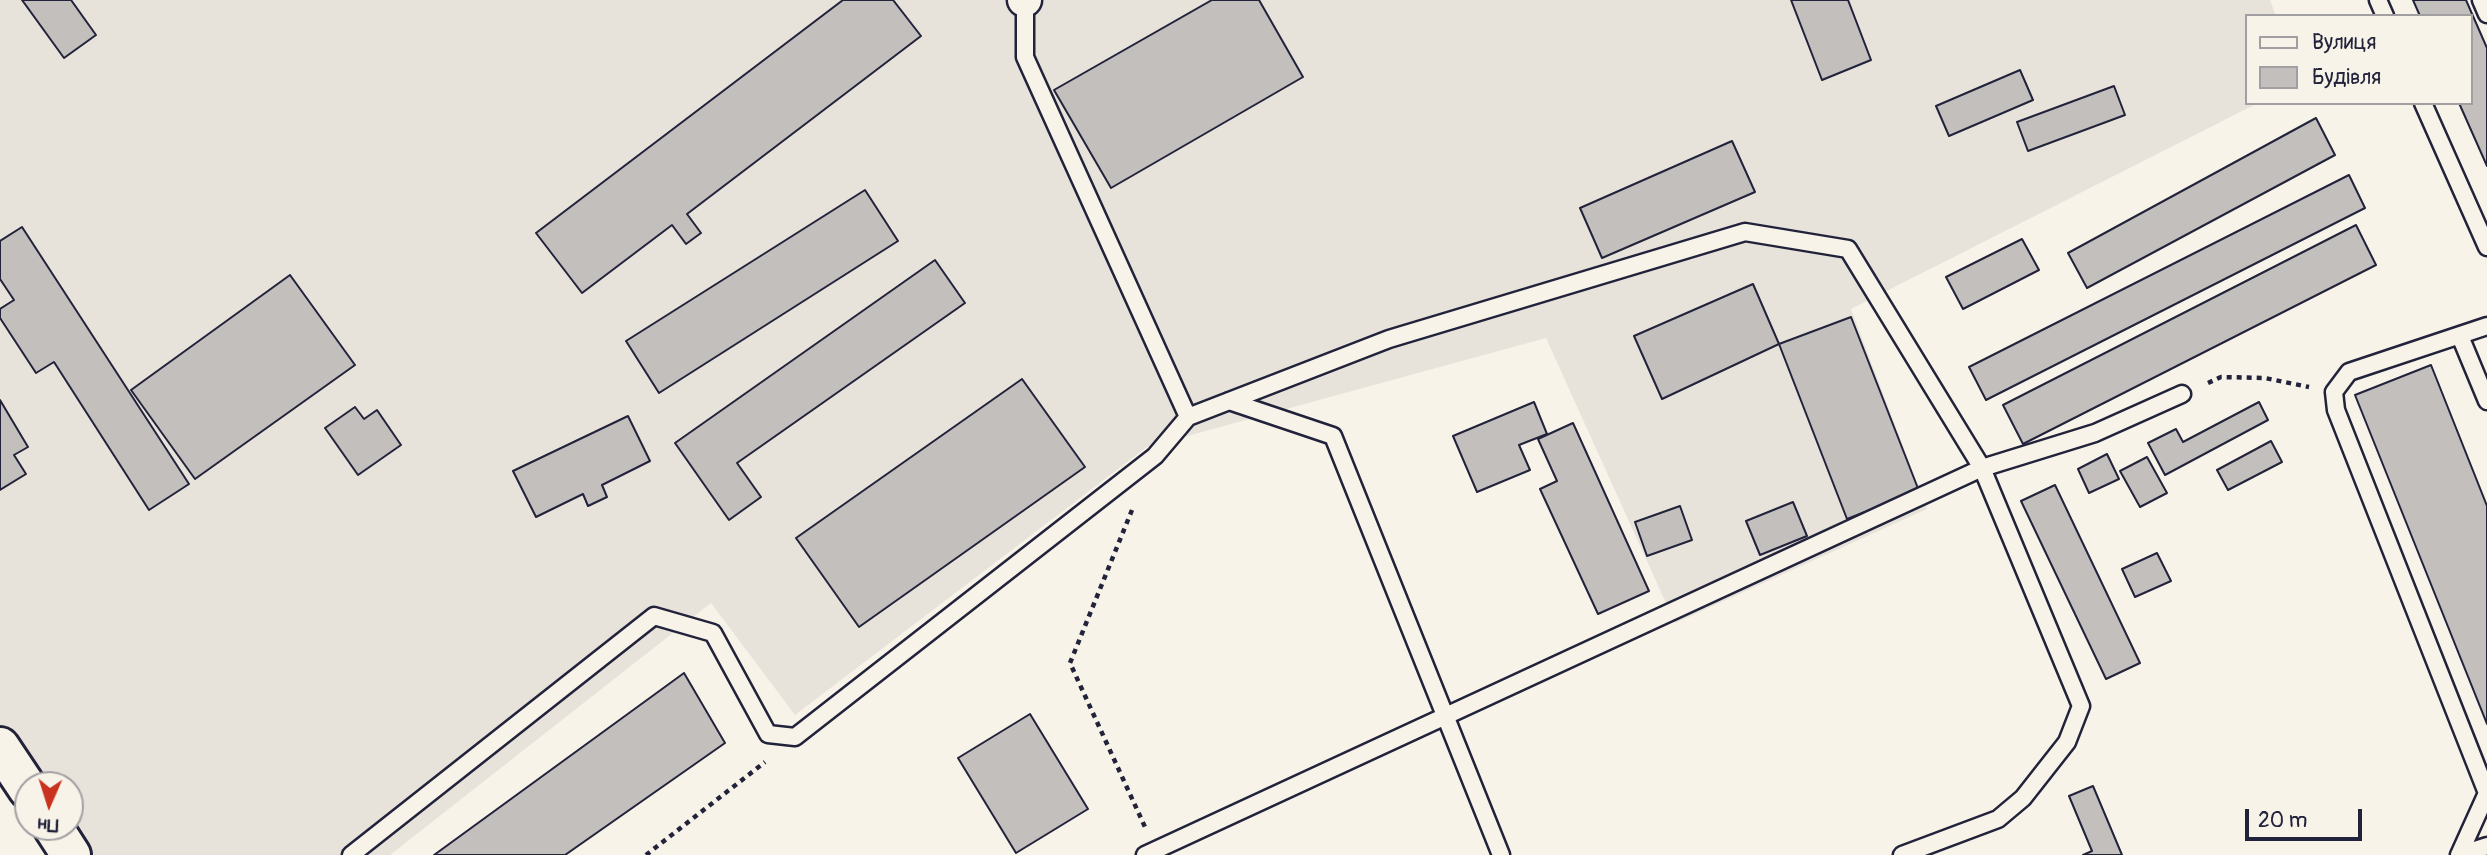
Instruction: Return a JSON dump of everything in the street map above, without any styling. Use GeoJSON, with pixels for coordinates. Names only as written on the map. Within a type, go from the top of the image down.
{"type":"FeatureCollection","features":[{"type":"Feature","properties":{"kind":"street"},"geometry":{"type":"LineString","coordinates":[[0,747],[16,771]]}},
{"type":"Feature","properties":{"kind":"lane"},"geometry":{"type":"LineString","coordinates":[[1025,0],[1026,57],[1188,417]]}},
{"type":"Feature","properties":{"kind":"lane"},"geometry":{"type":"LineString","coordinates":[[2481,0],[2487,14]]}},
{"type":"Feature","properties":{"kind":"lane"},"geometry":{"type":"LineString","coordinates":[[2424,105],[2487,247]]}},
{"type":"Feature","properties":{"kind":"lane"},"geometry":{"type":"LineString","coordinates":[[351,855],[653,616],[713,633],[768,734],[795,737],[1154,456],[1188,417],[1389,339],[1745,232],[1848,249],[1982,468],[2081,706],[2067,742],[2023,798],[1998,819],[1902,855]]}},
{"type":"Feature","properties":{"kind":"lane"},"geometry":{"type":"LineString","coordinates":[[2459,855],[2487,793],[2336,410],[2334,392],[2349,372],[2487,326]]}},
{"type":"Feature","properties":{"kind":"lane"},"geometry":{"type":"LineString","coordinates":[[2460,336],[2487,401]]}},
{"type":"Feature","properties":{"kind":"lane"},"geometry":{"type":"LineString","coordinates":[[1153,853],[1982,468],[2095,433],[2182,394]]}},
{"type":"Feature","properties":{"kind":"lane"},"geometry":{"type":"LineString","coordinates":[[1229,401],[1333,436],[1500,855]]}},
{"type":"Feature","properties":{"kind":"lane"},"geometry":{"type":"LineString","coordinates":[[2459,855],[2487,845]]}},
{"type":"Feature","properties":{"kind":"path"},"geometry":{"type":"LineString","coordinates":[[2182,394],[2221,377],[2264,378],[2334,392]]}},
{"type":"Feature","properties":{"kind":"path"},"geometry":{"type":"LineString","coordinates":[[1153,853],[1070,663],[1154,456]]}},
{"type":"Feature","properties":{"kind":"path"},"geometry":{"type":"LineString","coordinates":[[646,855],[795,737]]}},
{"type":"Feature","properties":{"kind":"shaded area"},"geometry":{"type":"Polygon","coordinates":[[[0,0],[2270,0],[2275,14],[2246,14],[2246,105],[2254,105],[1851,309],[1927,509],[1675,623],[1546,338],[1147,447],[795,715],[711,603],[390,855],[71,855],[71,841],[84,841],[84,771],[18,771],[0,747],[0,0]]]}},
{"type":"Feature","properties":{"kind":"building"},"geometry":{"type":"Polygon","coordinates":[[[22,0],[71,0],[96,35],[64,58],[22,0]]]}},
{"type":"Feature","properties":{"kind":"building"},"geometry":{"type":"Polygon","coordinates":[[[843,0],[893,0],[921,36],[687,214],[701,233],[686,244],[672,225],[582,293],[536,233],[843,0]]]}},
{"type":"Feature","properties":{"kind":"building"},"geometry":{"type":"Polygon","coordinates":[[[1212,0],[1259,0],[1303,77],[1111,188],[1054,90],[1212,0]]]}},
{"type":"Feature","properties":{"kind":"building"},"geometry":{"type":"Polygon","coordinates":[[[1791,0],[1848,0],[1871,60],[1822,80],[1791,0]]]}},
{"type":"Feature","properties":{"kind":"building"},"geometry":{"type":"Polygon","coordinates":[[[2413,0],[2466,0],[2472,14],[2419,14],[2413,0]]]}},
{"type":"Feature","properties":{"kind":"building"},"geometry":{"type":"Polygon","coordinates":[[[2473,16],[2487,48],[2487,166],[2460,105],[2473,105],[2473,16]]]}},
{"type":"Feature","properties":{"kind":"building"},"geometry":{"type":"Polygon","coordinates":[[[2020,70],[2033,100],[1949,136],[1936,106],[2020,70]]]}},
{"type":"Feature","properties":{"kind":"building"},"geometry":{"type":"Polygon","coordinates":[[[2114,86],[2125,115],[2028,151],[2017,122],[2114,86]]]}},
{"type":"Feature","properties":{"kind":"building"},"geometry":{"type":"Polygon","coordinates":[[[2316,118],[2335,155],[2087,288],[2068,253],[2316,118]]]}},
{"type":"Feature","properties":{"kind":"building"},"geometry":{"type":"Polygon","coordinates":[[[1732,141],[1755,192],[1602,258],[1580,208],[1732,141]]]}},
{"type":"Feature","properties":{"kind":"building"},"geometry":{"type":"Polygon","coordinates":[[[2349,175],[2365,208],[1986,400],[1969,367],[2349,175]]]}},
{"type":"Feature","properties":{"kind":"building"},"geometry":{"type":"Polygon","coordinates":[[[865,190],[898,241],[659,393],[626,341],[865,190]]]}},
{"type":"Feature","properties":{"kind":"building"},"geometry":{"type":"Polygon","coordinates":[[[2356,225],[2376,265],[2023,444],[2003,405],[2356,225]]]}},
{"type":"Feature","properties":{"kind":"building"},"geometry":{"type":"Polygon","coordinates":[[[22,227],[189,484],[149,510],[54,362],[36,373],[0,318],[0,309],[14,300],[0,279],[0,241],[22,227]]]}},
{"type":"Feature","properties":{"kind":"building"},"geometry":{"type":"Polygon","coordinates":[[[2022,239],[2039,270],[1963,309],[1946,277],[2022,239]]]}},
{"type":"Feature","properties":{"kind":"building"},"geometry":{"type":"Polygon","coordinates":[[[935,260],[965,303],[737,463],[761,497],[729,520],[675,443],[935,260]]]}},
{"type":"Feature","properties":{"kind":"building"},"geometry":{"type":"Polygon","coordinates":[[[290,275],[355,365],[195,479],[131,390],[290,275]]]}},
{"type":"Feature","properties":{"kind":"building"},"geometry":{"type":"Polygon","coordinates":[[[1753,284],[1779,344],[1662,399],[1634,336],[1753,284]]]}},
{"type":"Feature","properties":{"kind":"building"},"geometry":{"type":"Polygon","coordinates":[[[1851,317],[1919,491],[1847,519],[1779,344],[1851,317]]]}},
{"type":"Feature","properties":{"kind":"building"},"geometry":{"type":"Polygon","coordinates":[[[2431,365],[2487,506],[2487,724],[2355,395],[2431,365]]]}},
{"type":"Feature","properties":{"kind":"building"},"geometry":{"type":"Polygon","coordinates":[[[1022,379],[1085,467],[859,627],[796,538],[1022,379]]]}},
{"type":"Feature","properties":{"kind":"building"},"geometry":{"type":"Polygon","coordinates":[[[0,400],[28,447],[14,455],[26,474],[0,490],[0,400]]]}},
{"type":"Feature","properties":{"kind":"building"},"geometry":{"type":"Polygon","coordinates":[[[1534,402],[1547,434],[1519,445],[1530,470],[1477,492],[1453,436],[1534,402]]]}},
{"type":"Feature","properties":{"kind":"building"},"geometry":{"type":"Polygon","coordinates":[[[2259,402],[2268,420],[2165,475],[2148,443],[2176,429],[2183,442],[2259,402]]]}},
{"type":"Feature","properties":{"kind":"building"},"geometry":{"type":"Polygon","coordinates":[[[355,407],[364,419],[377,410],[401,445],[358,475],[325,428],[355,407]]]}},
{"type":"Feature","properties":{"kind":"building"},"geometry":{"type":"Polygon","coordinates":[[[628,416],[650,461],[602,485],[607,497],[588,506],[583,494],[536,517],[513,471],[628,416]]]}},
{"type":"Feature","properties":{"kind":"building"},"geometry":{"type":"Polygon","coordinates":[[[1573,423],[1649,591],[1598,614],[1540,489],[1557,481],[1538,439],[1573,423]]]}},
{"type":"Feature","properties":{"kind":"building"},"geometry":{"type":"Polygon","coordinates":[[[2271,441],[2282,462],[2228,490],[2217,470],[2271,441]]]}},
{"type":"Feature","properties":{"kind":"building"},"geometry":{"type":"Polygon","coordinates":[[[2107,454],[2119,479],[2089,493],[2078,469],[2107,454]]]}},
{"type":"Feature","properties":{"kind":"building"},"geometry":{"type":"Polygon","coordinates":[[[2147,457],[2167,493],[2140,507],[2120,471],[2147,457]]]}},
{"type":"Feature","properties":{"kind":"building"},"geometry":{"type":"Polygon","coordinates":[[[2055,485],[2140,663],[2106,679],[2021,501],[2055,485]]]}},
{"type":"Feature","properties":{"kind":"building"},"geometry":{"type":"Polygon","coordinates":[[[1793,502],[1807,536],[1760,555],[1746,521],[1793,502]]]}},
{"type":"Feature","properties":{"kind":"building"},"geometry":{"type":"Polygon","coordinates":[[[1680,506],[1692,540],[1647,556],[1635,522],[1680,506]]]}},
{"type":"Feature","properties":{"kind":"building"},"geometry":{"type":"Polygon","coordinates":[[[2157,553],[2171,581],[2135,597],[2122,569],[2157,553]]]}},
{"type":"Feature","properties":{"kind":"building"},"geometry":{"type":"Polygon","coordinates":[[[684,673],[725,743],[565,855],[434,855],[684,673]]]}},
{"type":"Feature","properties":{"kind":"building"},"geometry":{"type":"Polygon","coordinates":[[[1030,714],[1088,809],[1016,853],[958,758],[1030,714]]]}},
{"type":"Feature","properties":{"kind":"building"},"geometry":{"type":"Polygon","coordinates":[[[2093,786],[2122,855],[2083,855],[2092,851],[2069,796],[2093,786]]]}}]}
